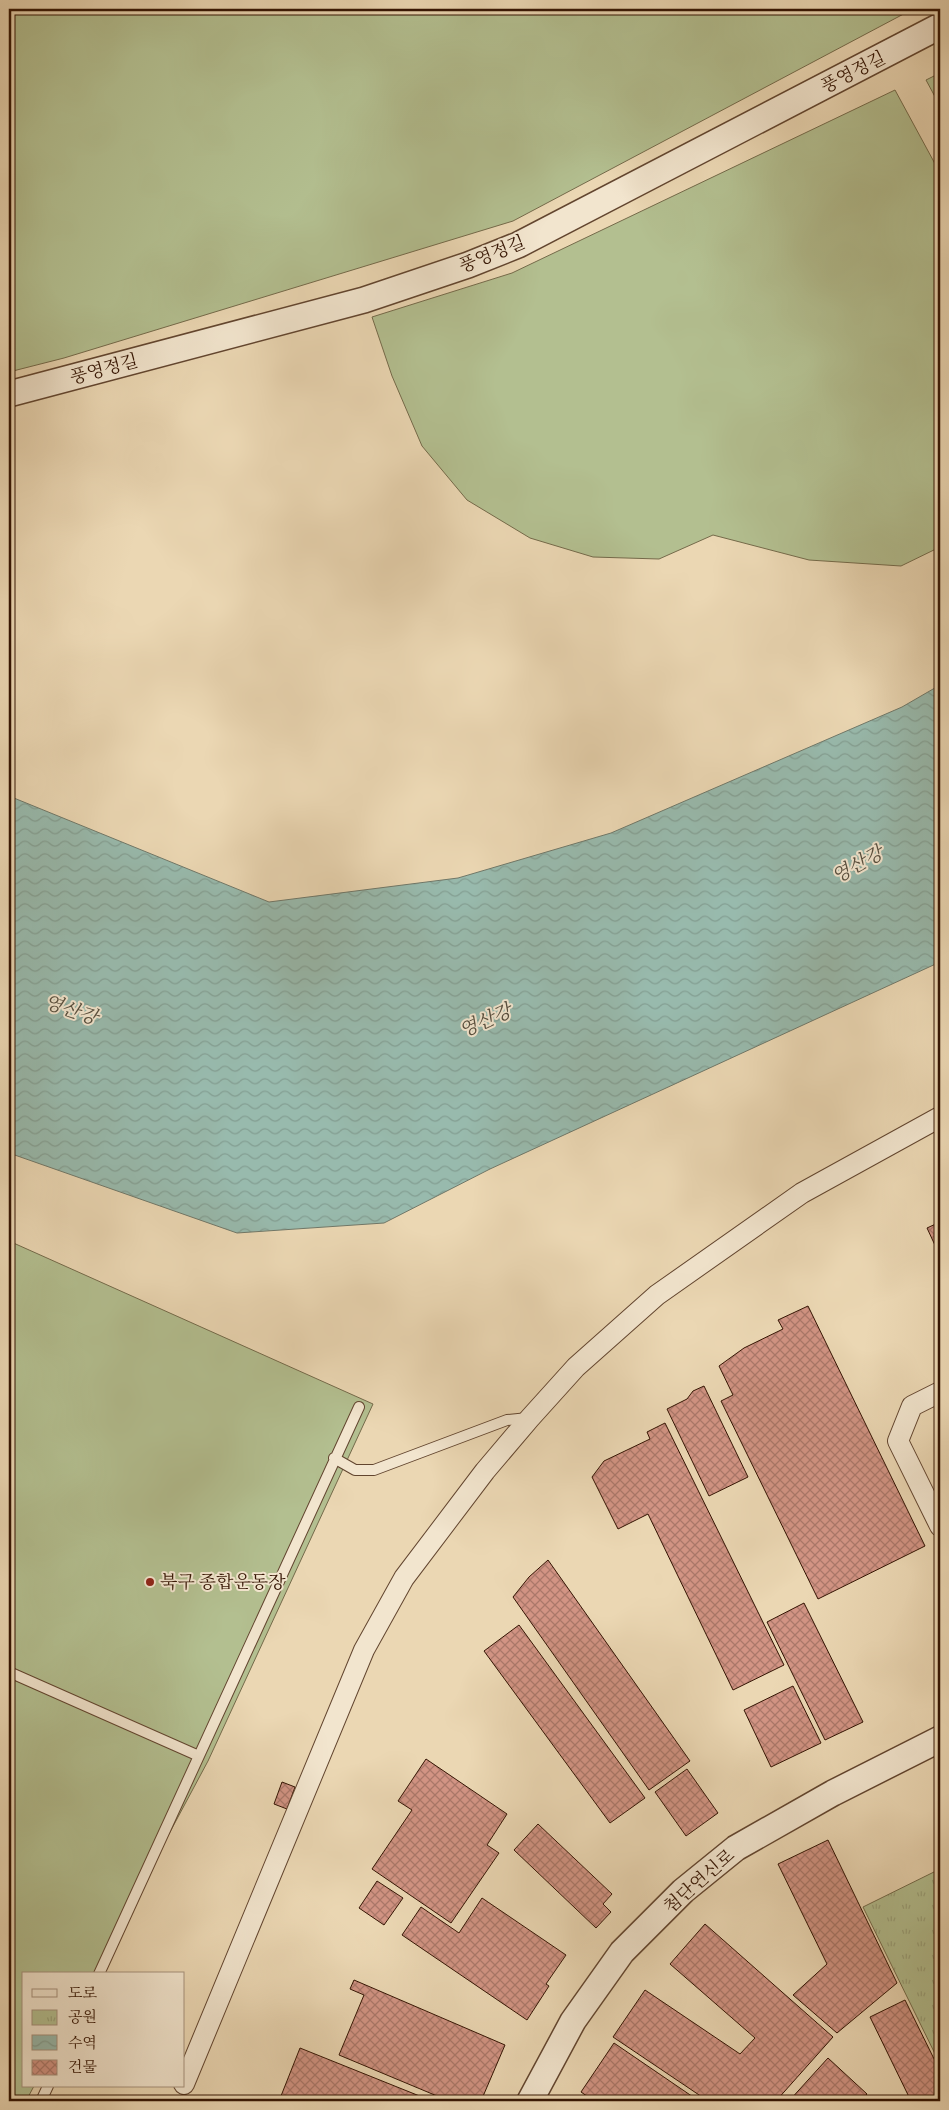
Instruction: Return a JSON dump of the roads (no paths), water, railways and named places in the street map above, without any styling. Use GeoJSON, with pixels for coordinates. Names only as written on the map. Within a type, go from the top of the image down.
{"type":"FeatureCollection","features":[{"type":"Feature","properties":{"kind":"street","name":"풍영정길"},"geometry":{"type":"LineString","coordinates":[[9,394],[364,300],[468,265],[534,237],[940,26]]}},
{"type":"Feature","properties":{"kind":"street"},"geometry":{"type":"LineString","coordinates":[[185,2080],[364,1650],[404,1578],[485,1471],[576,1368],[657,1295],[802,1193],[940,1117]]}},
{"type":"Feature","properties":{"kind":"street"},"geometry":{"type":"LineString","coordinates":[[940,1392],[912,1406],[898,1442],[940,1526]]}},
{"type":"Feature","properties":{"kind":"street","name":"첨단연신로"},"geometry":{"type":"LineString","coordinates":[[530,2101],[573,2021],[622,1952],[684,1891],[736,1848],[833,1793],[940,1739]]}},
{"type":"Feature","properties":{"kind":"street"},"geometry":{"type":"LineString","coordinates":[[177,2101],[182,2088]]}},
{"type":"Feature","properties":{"kind":"lane"},"geometry":{"type":"LineString","coordinates":[[100,1972],[359,1407]]}},
{"type":"Feature","properties":{"kind":"lane"},"geometry":{"type":"LineString","coordinates":[[334,1458],[355,1470],[374,1470],[507,1420],[530,1418]]}},
{"type":"Feature","properties":{"kind":"lane"},"geometry":{"type":"LineString","coordinates":[[9,1672],[199,1756]]}},
{"type":"Feature","properties":{"kind":"lane"},"geometry":{"type":"LineString","coordinates":[[41,2101],[47,2088]]}},
{"type":"Feature","properties":{"kind":"water","name":"영산강"},"geometry":{"type":"Polygon","coordinates":[[[940,685],[940,962],[490,1169],[384,1223],[237,1233],[9,1153],[9,796],[269,902],[458,878],[611,833],[902,707],[940,685]]]}},
{"type":"Feature","properties":{"kind":"place","name":"북구 종합운동장"},"geometry":{"type":"Point","coordinates":[150,1582]}}]}
